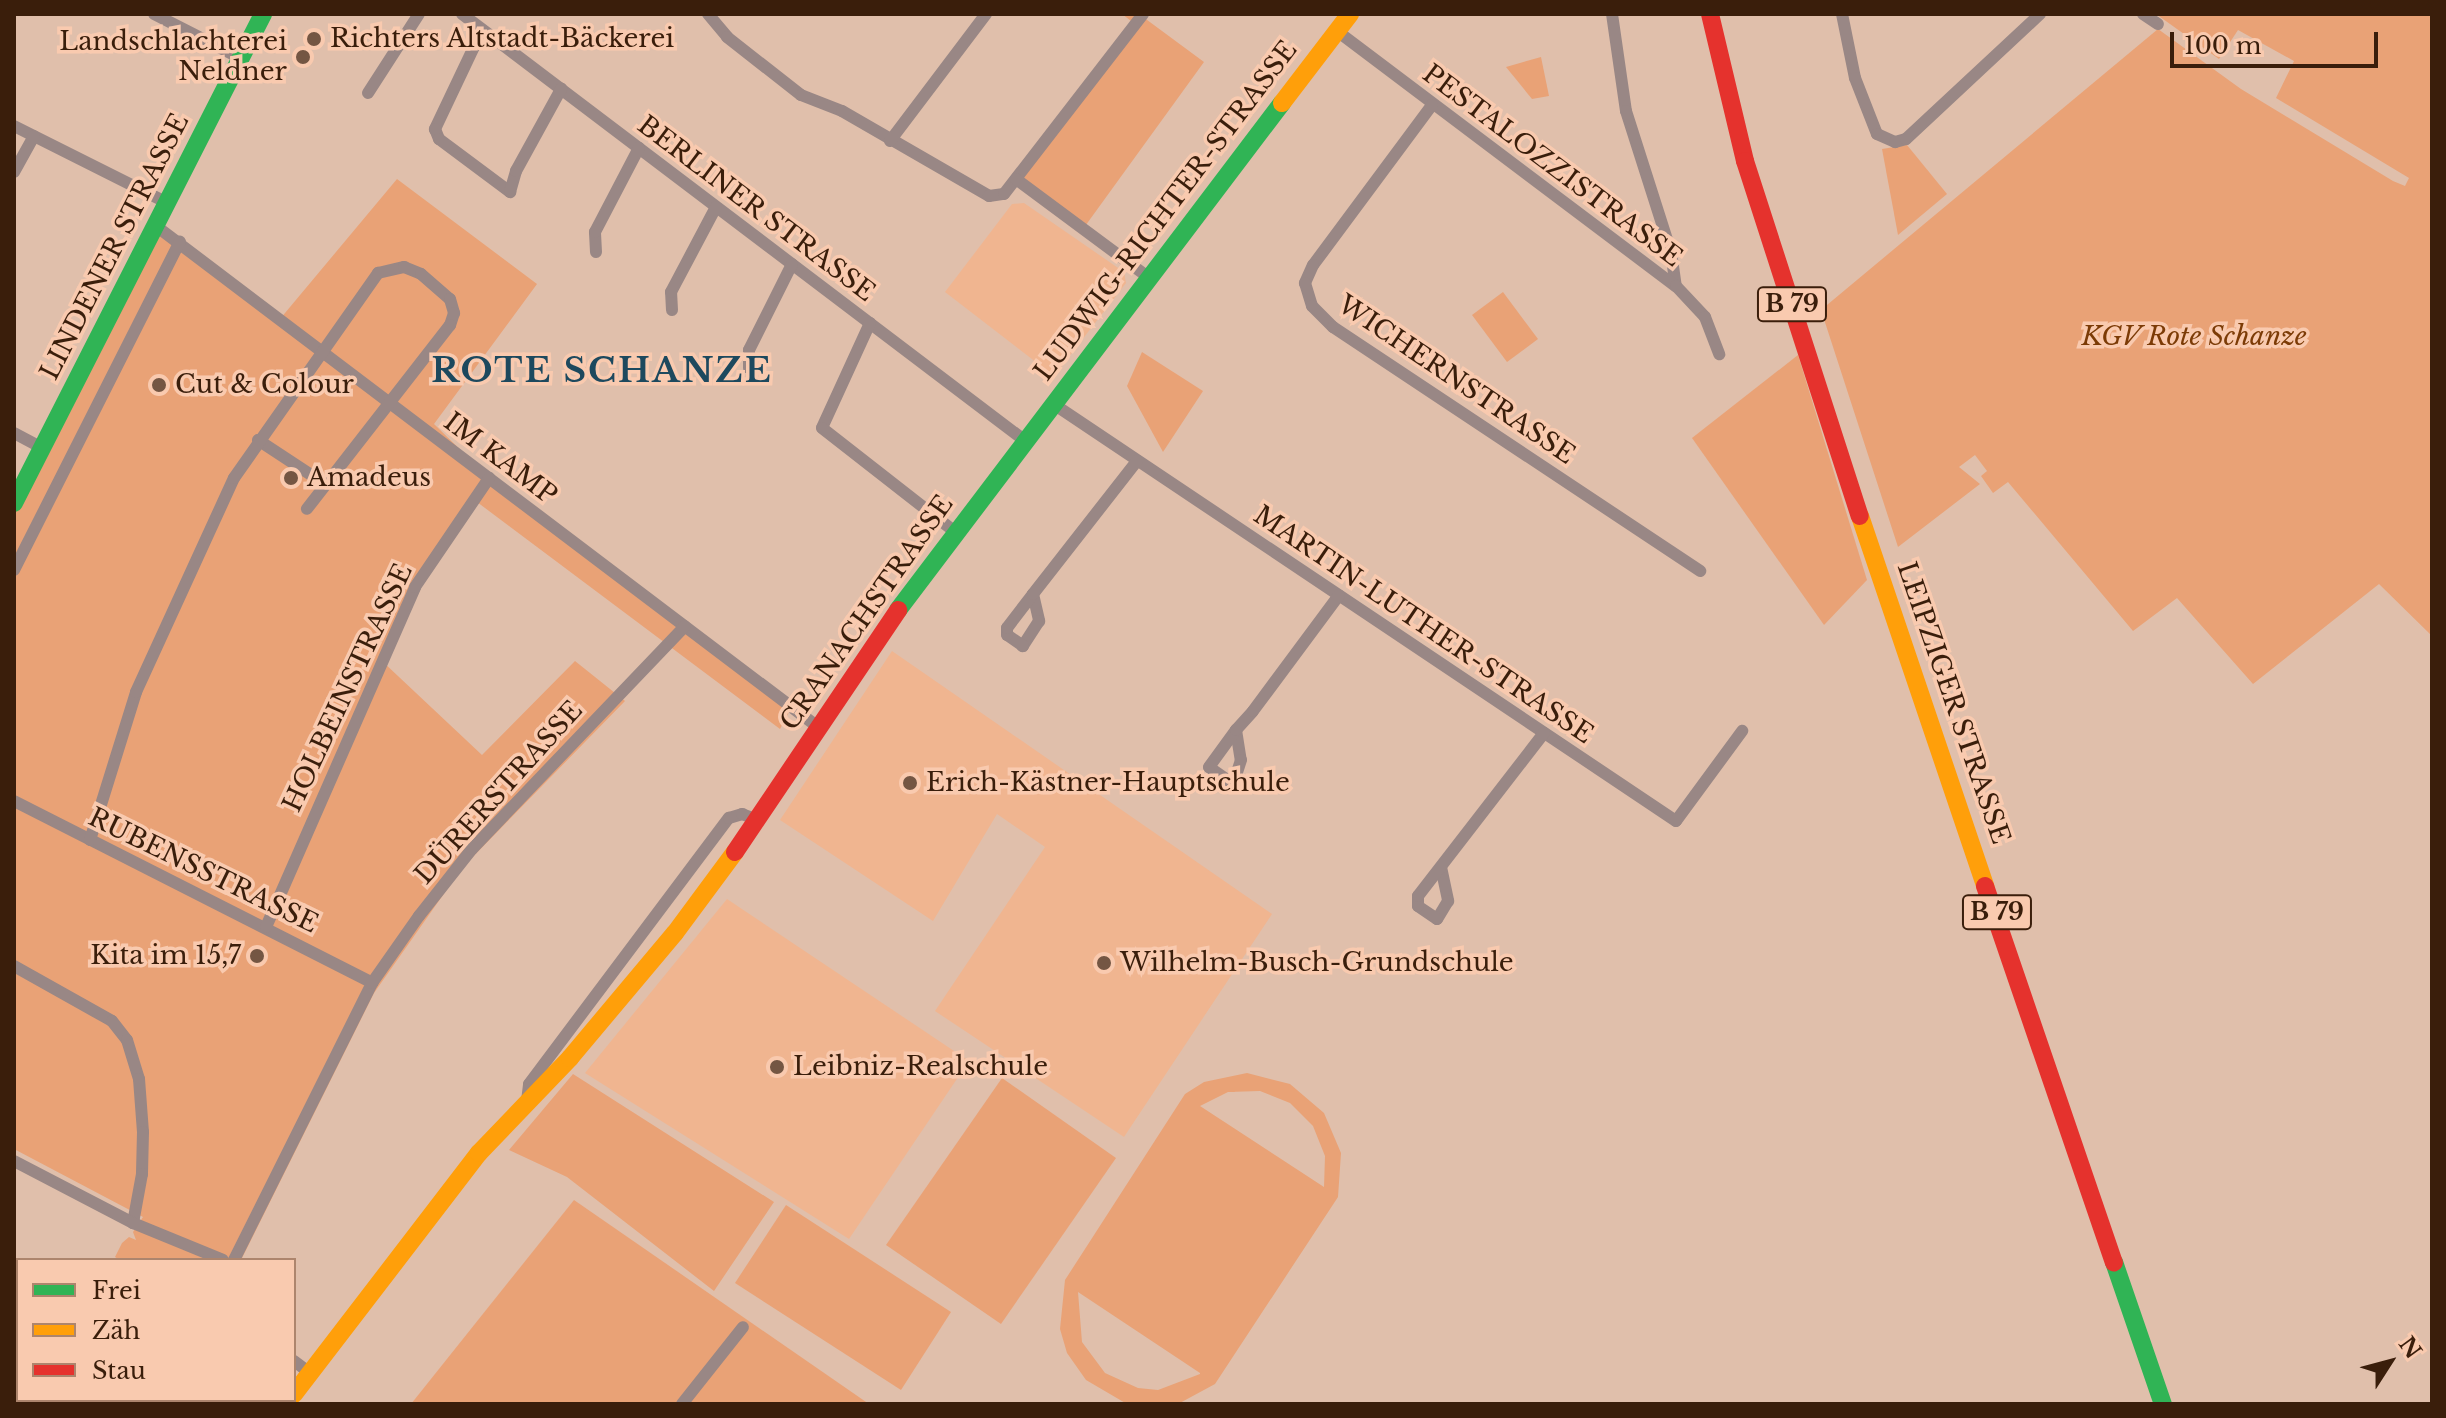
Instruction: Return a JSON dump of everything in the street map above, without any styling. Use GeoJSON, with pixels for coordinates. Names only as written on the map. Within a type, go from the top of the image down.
{"type":"FeatureCollection","features":[{"type":"Feature","properties":{"kind":"main road","name":"LINDENER STRASSE"},"geometry":{"type":"LineString","coordinates":[[14,503],[263,14]]}},
{"type":"Feature","properties":{"kind":"main road","name":"LUDWIG-RICHTER-STRASSE"},"geometry":{"type":"LineString","coordinates":[[1024,440],[1350,14]]}},
{"type":"Feature","properties":{"kind":"main road","name":"LEIPZIGER STRASSE"},"geometry":{"type":"LineString","coordinates":[[1710,14],[1745,161],[1898,632],[2163,1404]]}},
{"type":"Feature","properties":{"kind":"main road","name":"CRANACHSTRASSE"},"geometry":{"type":"LineString","coordinates":[[296,1391],[479,1153],[624,997],[758,820],[818,727],[954,531],[1024,440]]}},
{"type":"Feature","properties":{"kind":"street"},"geometry":{"type":"LineString","coordinates":[[154,14],[240,58]]}},
{"type":"Feature","properties":{"kind":"street"},"geometry":{"type":"LineString","coordinates":[[368,93],[419,14]]}},
{"type":"Feature","properties":{"kind":"street","name":"BERLINER STRASSE"},"geometry":{"type":"LineString","coordinates":[[462,14],[1024,440]]}},
{"type":"Feature","properties":{"kind":"street"},"geometry":{"type":"LineString","coordinates":[[708,14],[724,19],[727,37],[801,95],[842,111],[989,196],[1004,194],[1143,14]]}},
{"type":"Feature","properties":{"kind":"street"},"geometry":{"type":"LineString","coordinates":[[890,141],[982,19],[966,14]]}},
{"type":"Feature","properties":{"kind":"street"},"geometry":{"type":"LineString","coordinates":[[1612,14],[1626,111],[1671,252],[1676,286]]}},
{"type":"Feature","properties":{"kind":"street"},"geometry":{"type":"LineString","coordinates":[[1842,14],[1855,78],[1877,134],[1895,142],[1906,139],[2040,14]]}},
{"type":"Feature","properties":{"kind":"street"},"geometry":{"type":"LineString","coordinates":[[2143,14],[2158,24]]}},
{"type":"Feature","properties":{"kind":"street"},"geometry":{"type":"LineString","coordinates":[[482,30],[435,129],[439,139],[510,192],[561,89]]}},
{"type":"Feature","properties":{"kind":"street","name":"PESTALOZZISTRASSE"},"geometry":{"type":"LineString","coordinates":[[1337,31],[1676,286],[1705,317],[1719,354]]}},
{"type":"Feature","properties":{"kind":"street","name":"WICHERNSTRASSE"},"geometry":{"type":"LineString","coordinates":[[1432,105],[1313,265],[1305,283],[1312,306],[1333,327],[1700,571]]}},
{"type":"Feature","properties":{"kind":"street"},"geometry":{"type":"LineString","coordinates":[[14,126],[168,203]]}},
{"type":"Feature","properties":{"kind":"street"},"geometry":{"type":"LineString","coordinates":[[14,172],[34,136]]}},
{"type":"Feature","properties":{"kind":"street"},"geometry":{"type":"LineString","coordinates":[[596,252],[595,232],[639,148]]}},
{"type":"Feature","properties":{"kind":"street"},"geometry":{"type":"LineString","coordinates":[[1016,179],[1148,277]]}},
{"type":"Feature","properties":{"kind":"street"},"geometry":{"type":"LineString","coordinates":[[672,310],[671,292],[716,207]]}},
{"type":"Feature","properties":{"kind":"street","name":"IM KAMP"},"geometry":{"type":"LineString","coordinates":[[156,226],[818,727]]}},
{"type":"Feature","properties":{"kind":"street"},"geometry":{"type":"LineString","coordinates":[[14,570],[180,242]]}},
{"type":"Feature","properties":{"kind":"street"},"geometry":{"type":"LineString","coordinates":[[749,368],[749,350],[792,264]]}},
{"type":"Feature","properties":{"kind":"street"},"geometry":{"type":"LineString","coordinates":[[90,840],[160,633],[234,478],[378,273],[404,267],[436,284],[454,313],[405,387],[389,402],[307,509]]}},
{"type":"Feature","properties":{"kind":"street"},"geometry":{"type":"LineString","coordinates":[[870,323],[822,428],[954,531]]}},
{"type":"Feature","properties":{"kind":"street","name":"MARTIN-LUTHER-STRASSE"},"geometry":{"type":"LineString","coordinates":[[1052,403],[1676,821],[1742,731]]}},
{"type":"Feature","properties":{"kind":"street"},"geometry":{"type":"LineString","coordinates":[[14,433],[42,448]]}},
{"type":"Feature","properties":{"kind":"street"},"geometry":{"type":"LineString","coordinates":[[258,440],[325,484]]}},
{"type":"Feature","properties":{"kind":"street"},"geometry":{"type":"LineString","coordinates":[[1033,594],[1137,461]]}},
{"type":"Feature","properties":{"kind":"street","name":"HOLBEINSTRASSE"},"geometry":{"type":"LineString","coordinates":[[266,927],[415,587],[489,478]]}},
{"type":"Feature","properties":{"kind":"street"},"geometry":{"type":"LineString","coordinates":[[1236,730],[1339,595]]}},
{"type":"Feature","properties":{"kind":"street","name":"DÜRERSTRASSE"},"geometry":{"type":"LineString","coordinates":[[235,1258],[372,983],[472,849],[685,626]]}},
{"type":"Feature","properties":{"kind":"street"},"geometry":{"type":"LineString","coordinates":[[1441,867],[1544,733]]}},
{"type":"Feature","properties":{"kind":"street","name":"RUBENSSTRASSE"},"geometry":{"type":"LineString","coordinates":[[14,801],[372,983]]}},
{"type":"Feature","properties":{"kind":"street","name":"CRANACHSTRASSE"},"geometry":{"type":"LineString","coordinates":[[527,1104],[529,1084],[729,818],[742,814],[758,820]]}},
{"type":"Feature","properties":{"kind":"street"},"geometry":{"type":"LineString","coordinates":[[14,966],[112,1021],[133,1052],[143,1132],[142,1174],[133,1223]]}},
{"type":"Feature","properties":{"kind":"street"},"geometry":{"type":"LineString","coordinates":[[14,1161],[133,1223],[218,1258]]}},
{"type":"Feature","properties":{"kind":"street"},"geometry":{"type":"LineString","coordinates":[[682,1404],[743,1327]]}},
{"type":"Feature","properties":{"kind":"street"},"geometry":{"type":"LineString","coordinates":[[296,1362],[310,1373]]}},
{"type":"Feature","properties":{"kind":"shaded area"},"geometry":{"type":"Polygon","coordinates":[[[1024,203],[1124,272],[1126,283],[1054,376],[945,292],[1012,204],[1024,203]]]}},
{"type":"Feature","properties":{"kind":"shaded area"},"geometry":{"type":"Polygon","coordinates":[[[892,651],[1272,914],[1124,1137],[935,1011],[1045,847],[997,814],[933,921],[780,820],[892,651]]]}},
{"type":"Feature","properties":{"kind":"shaded area","name":"Leibniz-Realschule"},"geometry":{"type":"Polygon","coordinates":[[[727,899],[969,1061],[849,1239],[585,1073],[727,899]]]}},
{"type":"Feature","properties":{"kind":"green space"},"geometry":{"type":"Polygon","coordinates":[[[1122,14],[1139,14],[1204,62],[1083,229],[1016,179],[1135,24],[1122,14]]]}},
{"type":"Feature","properties":{"kind":"green space","name":"KGV Rote Schanze"},"geometry":{"type":"Polygon","coordinates":[[[2156,14],[2432,14],[2432,636],[2379,584],[2253,684],[2177,598],[2133,631],[2008,482],[1993,493],[1981,476],[1987,471],[1975,455],[1959,467],[1980,484],[1898,547],[1821,310],[2158,29],[2241,89],[2393,181],[2405,186],[2409,178],[2276,98],[2294,61],[2238,30],[2219,59],[2156,14]]]}},
{"type":"Feature","properties":{"kind":"green space"},"geometry":{"type":"Polygon","coordinates":[[[1541,57],[1549,96],[1532,99],[1506,67],[1541,57]]]}},
{"type":"Feature","properties":{"kind":"green space"},"geometry":{"type":"Polygon","coordinates":[[[1907,145],[1947,194],[1898,235],[1882,149],[1907,145]]]}},
{"type":"Feature","properties":{"kind":"green space"},"geometry":{"type":"Polygon","coordinates":[[[397,179],[537,284],[434,424],[489,478],[792,706],[780,729],[473,499],[415,587],[382,661],[482,755],[575,661],[625,701],[462,868],[374,993],[242,1258],[117,1258],[122,1243],[129,1237],[136,1240],[133,1232],[143,1217],[14,1149],[14,503],[156,226],[280,319],[397,179]]]}},
{"type":"Feature","properties":{"kind":"green space"},"geometry":{"type":"Polygon","coordinates":[[[1503,292],[1538,339],[1507,362],[1472,315],[1503,292]]]}},
{"type":"Feature","properties":{"kind":"green space"},"geometry":{"type":"Polygon","coordinates":[[[1142,352],[1203,391],[1163,452],[1127,386],[1142,352]]]}},
{"type":"Feature","properties":{"kind":"green space"},"geometry":{"type":"Polygon","coordinates":[[[1798,355],[1867,580],[1824,625],[1692,438],[1798,355]]]}},
{"type":"Feature","properties":{"kind":"green space"},"geometry":{"type":"Polygon","coordinates":[[[1247,1073],[1290,1084],[1324,1113],[1341,1153],[1338,1197],[1215,1384],[1178,1404],[1127,1404],[1086,1380],[1067,1353],[1060,1329],[1065,1280],[1185,1094],[1204,1082],[1247,1073]],[[1260,1091],[1228,1092],[1200,1106],[1324,1187],[1325,1156],[1313,1126],[1290,1103],[1260,1091]],[[1078,1292],[1082,1342],[1105,1373],[1138,1388],[1158,1390],[1200,1374],[1200,1373],[1078,1292]]]}},
{"type":"Feature","properties":{"kind":"green space"},"geometry":{"type":"Polygon","coordinates":[[[573,1074],[774,1202],[714,1291],[567,1177],[509,1150],[573,1074]]]}},
{"type":"Feature","properties":{"kind":"green space"},"geometry":{"type":"Polygon","coordinates":[[[1002,1078],[1116,1158],[1001,1324],[886,1245],[1002,1078]]]}},
{"type":"Feature","properties":{"kind":"green space"},"geometry":{"type":"Polygon","coordinates":[[[574,1200],[869,1404],[411,1404],[574,1200]]]}},
{"type":"Feature","properties":{"kind":"green space"},"geometry":{"type":"Polygon","coordinates":[[[786,1205],[951,1312],[901,1390],[735,1283],[786,1205]]]}},
{"type":"Feature","properties":{"kind":"traffic: fast"},"geometry":{"type":"LineString","coordinates":[[14,503],[263,14]]}},
{"type":"Feature","properties":{"kind":"traffic: fast"},"geometry":{"type":"LineString","coordinates":[[898,610],[1282,103]]}},
{"type":"Feature","properties":{"kind":"traffic: fast"},"geometry":{"type":"LineString","coordinates":[[2114,1262],[2163,1404]]}},
{"type":"Feature","properties":{"kind":"traffic: slow"},"geometry":{"type":"LineString","coordinates":[[1282,103],[1350,14]]}},
{"type":"Feature","properties":{"kind":"traffic: slow"},"geometry":{"type":"LineString","coordinates":[[1860,516],[1985,886]]}},
{"type":"Feature","properties":{"kind":"traffic: slow"},"geometry":{"type":"LineString","coordinates":[[296,1391],[479,1153],[570,1058],[675,933],[735,852]]}},
{"type":"Feature","properties":{"kind":"traffic: jam"},"geometry":{"type":"LineString","coordinates":[[1710,14],[1745,161],[1860,516]]}},
{"type":"Feature","properties":{"kind":"traffic: jam"},"geometry":{"type":"LineString","coordinates":[[735,852],[898,610]]}},
{"type":"Feature","properties":{"kind":"traffic: jam"},"geometry":{"type":"LineString","coordinates":[[1985,886],[2114,1262]]}},
{"type":"Feature","properties":{"kind":"place","name":"Richters Altstadt-Bäckerei"},"geometry":{"type":"Point","coordinates":[314,39]}},
{"type":"Feature","properties":{"kind":"place","name":"Landschlachterei Neldner"},"geometry":{"type":"Point","coordinates":[303,57]}},
{"type":"Feature","properties":{"kind":"place","name":"Cut & Colour"},"geometry":{"type":"Point","coordinates":[159,385]}},
{"type":"Feature","properties":{"kind":"place","name":"Amadeus"},"geometry":{"type":"Point","coordinates":[291,478]}},
{"type":"Feature","properties":{"kind":"place","name":"Erich-Kästner-Hauptschule"},"geometry":{"type":"Point","coordinates":[910,783]}},
{"type":"Feature","properties":{"kind":"place","name":"Kita im 15,7"},"geometry":{"type":"Point","coordinates":[257,956]}},
{"type":"Feature","properties":{"kind":"place","name":"Wilhelm-Busch-Grundschule"},"geometry":{"type":"Point","coordinates":[1104,963]}},
{"type":"Feature","properties":{"kind":"place","name":"Leibniz-Realschule"},"geometry":{"type":"Point","coordinates":[777,1067]}},
{"type":"Feature","properties":{"kind":"district","name":"ROTE SCHANZE"},"geometry":{"type":"Point","coordinates":[602,371]}}]}
